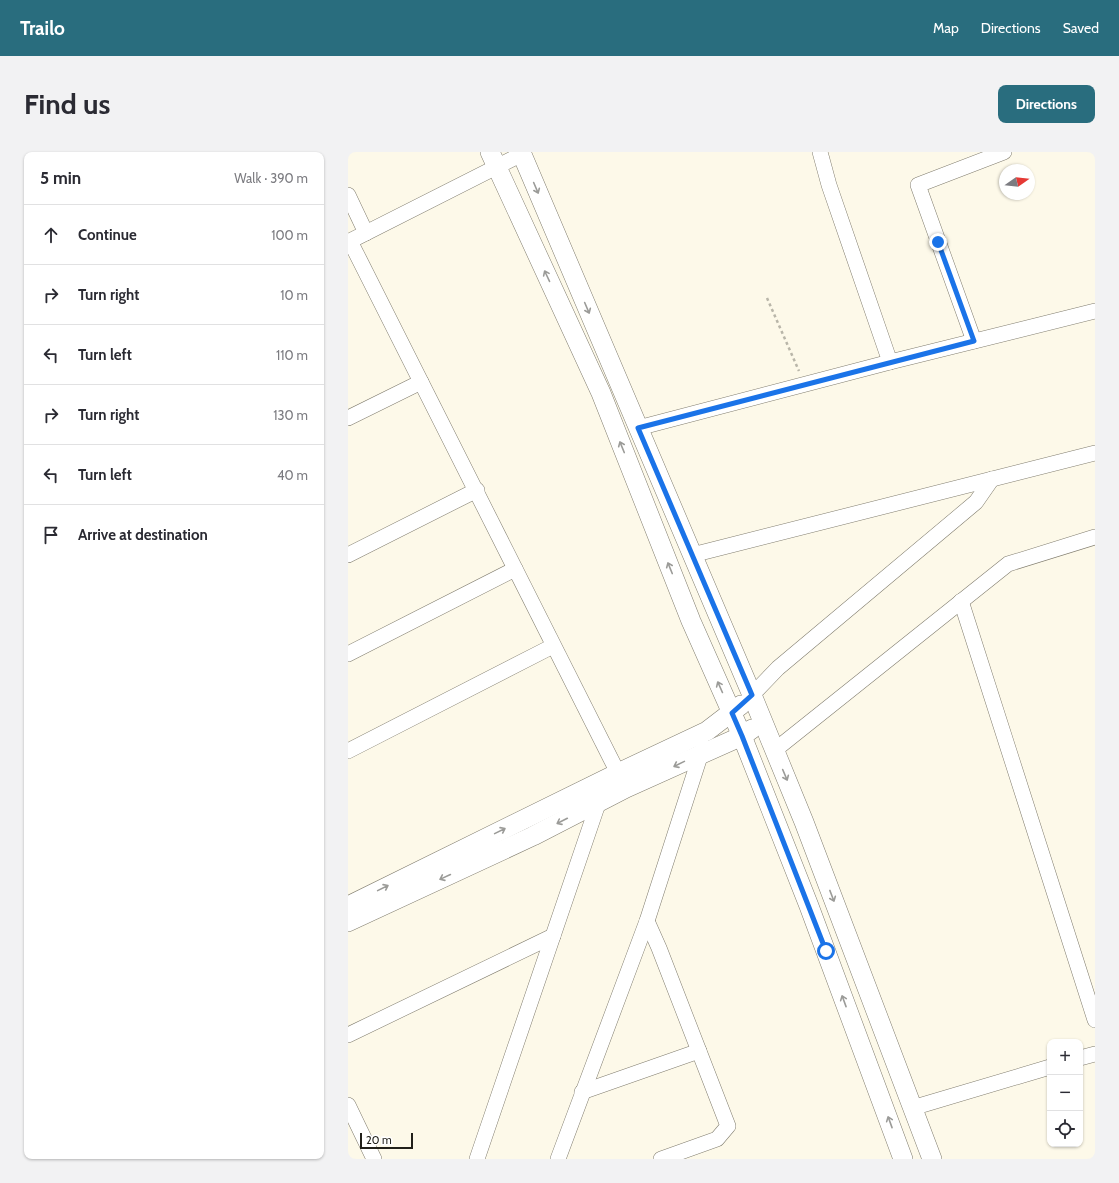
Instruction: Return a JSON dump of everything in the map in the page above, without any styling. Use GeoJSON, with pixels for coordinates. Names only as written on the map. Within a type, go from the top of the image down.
{"type":"FeatureCollection","features":[{"type":"Feature","properties":{"kind":"street"},"geometry":{"type":"LineString","coordinates":[[820,152],[829,184],[890,362]]}},
{"type":"Feature","properties":{"kind":"street"},"geometry":{"type":"LineString","coordinates":[[974,341],[918,185],[1004,152]]}},
{"type":"Feature","properties":{"kind":"street"},"geometry":{"type":"LineString","coordinates":[[616,780],[477,490],[349,241],[493,159],[522,153],[775,750],[804,822],[932,1159]]}},
{"type":"Feature","properties":{"kind":"street"},"geometry":{"type":"LineString","coordinates":[[493,159],[601,393],[691,622],[742,736],[809,906],[903,1159]]}},
{"type":"Feature","properties":{"kind":"street"},"geometry":{"type":"LineString","coordinates":[[348,195],[366,232]]}},
{"type":"Feature","properties":{"kind":"street"},"geometry":{"type":"LineString","coordinates":[[638,428],[890,362],[1095,311]]}},
{"type":"Feature","properties":{"kind":"street"},"geometry":{"type":"LineString","coordinates":[[348,418],[422,382]]}},
{"type":"Feature","properties":{"kind":"street"},"geometry":{"type":"LineString","coordinates":[[692,554],[1095,453]]}},
{"type":"Feature","properties":{"kind":"street"},"geometry":{"type":"LineString","coordinates":[[348,906],[616,780],[707,731],[732,713],[778,668],[976,502],[992,479]]}},
{"type":"Feature","properties":{"kind":"street"},"geometry":{"type":"LineString","coordinates":[[348,555],[477,490]]}},
{"type":"Feature","properties":{"kind":"street"},"geometry":{"type":"LineString","coordinates":[[775,750],[1008,564],[1095,537]]}},
{"type":"Feature","properties":{"kind":"street"},"geometry":{"type":"LineString","coordinates":[[348,654],[515,569]]}},
{"type":"Feature","properties":{"kind":"street"},"geometry":{"type":"LineString","coordinates":[[961,602],[1095,1020]]}},
{"type":"Feature","properties":{"kind":"street"},"geometry":{"type":"LineString","coordinates":[[348,751],[553,646]]}},
{"type":"Feature","properties":{"kind":"street"},"geometry":{"type":"LineString","coordinates":[[477,1159],[599,802],[616,780],[701,754],[742,736],[763,721]]}},
{"type":"Feature","properties":{"kind":"street"},"geometry":{"type":"LineString","coordinates":[[558,1159],[647,921],[701,754],[707,731]]}},
{"type":"Feature","properties":{"kind":"street"},"geometry":{"type":"LineString","coordinates":[[348,922],[533,836],[599,802]]}},
{"type":"Feature","properties":{"kind":"street"},"geometry":{"type":"LineString","coordinates":[[647,921],[659,948],[728,1126],[717,1139],[661,1159]]}},
{"type":"Feature","properties":{"kind":"street"},"geometry":{"type":"LineString","coordinates":[[348,1035],[553,936]]}},
{"type":"Feature","properties":{"kind":"street"},"geometry":{"type":"LineString","coordinates":[[582,1092],[699,1051]]}},
{"type":"Feature","properties":{"kind":"street"},"geometry":{"type":"LineString","coordinates":[[1083,1057],[1095,1054]]}},
{"type":"Feature","properties":{"kind":"street"},"geometry":{"type":"LineString","coordinates":[[912,1108],[1047,1068]]}},
{"type":"Feature","properties":{"kind":"street"},"geometry":{"type":"LineString","coordinates":[[349,1111],[374,1159]]}},
{"type":"Feature","properties":{"kind":"path"},"geometry":{"type":"LineString","coordinates":[[767,298],[805,384]]}},
{"type":"Feature","properties":{"kind":"route"},"geometry":{"type":"LineString","coordinates":[[826,951],[732,713],[752,695],[638,428],[974,341],[938,242]]}}]}
